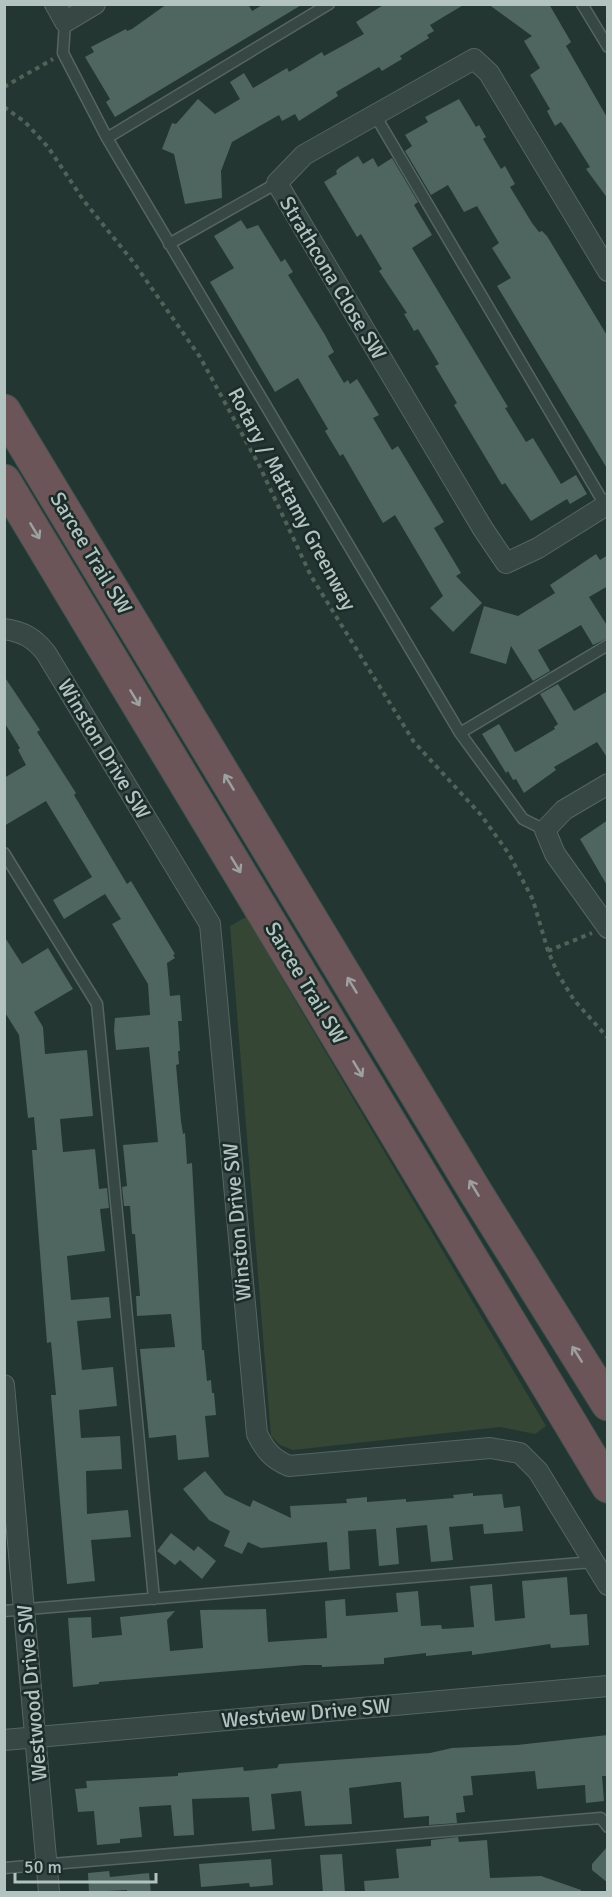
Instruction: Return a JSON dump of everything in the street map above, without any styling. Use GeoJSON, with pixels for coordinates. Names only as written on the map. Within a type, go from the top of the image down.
{"type":"FeatureCollection","features":[{"type":"Feature","properties":{"kind":"highway","name":"Sarcee Trail SW"},"geometry":{"type":"LineString","coordinates":[[4,411],[478,1196],[608,1404]]}},
{"type":"Feature","properties":{"kind":"highway","name":"Sarcee Trail SW"},"geometry":{"type":"LineString","coordinates":[[4,481],[608,1486]]}},
{"type":"Feature","properties":{"kind":"street"},"geometry":{"type":"LineString","coordinates":[[55,4],[65,22],[95,4]]}},
{"type":"Feature","properties":{"kind":"street","name":"Strathcona Close SW"},"geometry":{"type":"LineString","coordinates":[[606,504],[538,548],[506,563],[483,529],[277,183],[304,155],[474,59],[489,73],[608,271]]}},
{"type":"Feature","properties":{"kind":"street","name":"Winston Drive SW"},"geometry":{"type":"LineString","coordinates":[[12,631],[35,640],[46,652],[210,924],[257,1434],[263,1447],[273,1459],[289,1466],[490,1448],[520,1453],[538,1471],[608,1585]]}},
{"type":"Feature","properties":{"kind":"street"},"geometry":{"type":"LineString","coordinates":[[607,925],[555,855],[545,830],[564,810],[608,784]]}},
{"type":"Feature","properties":{"kind":"street","name":"Westwood Drive SW"},"geometry":{"type":"LineString","coordinates":[[4,1385],[37,1737],[49,1893]]}},
{"type":"Feature","properties":{"kind":"street","name":"Westview Drive SW"},"geometry":{"type":"LineString","coordinates":[[4,1740],[608,1686]]}},
{"type":"Feature","properties":{"kind":"lane"},"geometry":{"type":"LineString","coordinates":[[107,138],[329,4]]}},
{"type":"Feature","properties":{"kind":"lane"},"geometry":{"type":"LineString","coordinates":[[582,4],[608,47]]}},
{"type":"Feature","properties":{"kind":"lane"},"geometry":{"type":"LineString","coordinates":[[65,22],[63,53],[107,138],[169,244],[460,733],[523,819],[545,830]]}},
{"type":"Feature","properties":{"kind":"lane"},"geometry":{"type":"LineString","coordinates":[[375,115],[606,504]]}},
{"type":"Feature","properties":{"kind":"lane"},"geometry":{"type":"LineString","coordinates":[[169,244],[277,183]]}},
{"type":"Feature","properties":{"kind":"lane"},"geometry":{"type":"LineString","coordinates":[[460,733],[608,645]]}},
{"type":"Feature","properties":{"kind":"lane"},"geometry":{"type":"LineString","coordinates":[[4,853],[97,1004],[154,1599]]}},
{"type":"Feature","properties":{"kind":"lane"},"geometry":{"type":"LineString","coordinates":[[4,1611],[594,1562]]}},
{"type":"Feature","properties":{"kind":"lane"},"geometry":{"type":"LineString","coordinates":[[4,1868],[601,1818],[608,1827]]}},
{"type":"Feature","properties":{"kind":"path"},"geometry":{"type":"LineString","coordinates":[[4,87],[63,53]]}},
{"type":"Feature","properties":{"kind":"path","name":"Rotary / Mattamy Greenway"},"geometry":{"type":"LineString","coordinates":[[4,107],[25,122],[48,147],[84,201],[134,263],[195,349],[259,465],[311,576],[414,742],[481,815],[522,876],[533,900],[548,951],[558,974],[574,1000],[608,1038]]}},
{"type":"Feature","properties":{"kind":"path"},"geometry":{"type":"LineString","coordinates":[[548,951],[577,941],[607,925]]}},
{"type":"Feature","properties":{"kind":"green space"},"geometry":{"type":"Polygon","coordinates":[[[246,917],[546,1426],[535,1434],[500,1427],[293,1450],[280,1445],[271,1436],[230,926],[246,917]]]}},
{"type":"Feature","properties":{"kind":"building"},"geometry":{"type":"Polygon","coordinates":[[[167,4],[248,4],[252,11],[264,4],[303,4],[115,117],[106,102],[110,99],[85,57],[94,52],[91,47],[126,29],[127,31],[132,29],[167,4]]]}},
{"type":"Feature","properties":{"kind":"building"},"geometry":{"type":"Polygon","coordinates":[[[385,4],[465,4],[430,25],[434,31],[427,35],[429,38],[400,56],[402,59],[382,71],[379,67],[336,92],[338,96],[299,121],[295,114],[282,121],[279,115],[232,142],[221,171],[222,198],[185,204],[174,154],[162,149],[172,123],[176,124],[198,99],[215,114],[240,99],[230,82],[244,73],[253,88],[287,68],[289,72],[322,52],[324,56],[364,34],[356,22],[385,4]]]}},
{"type":"Feature","properties":{"kind":"building"},"geometry":{"type":"Polygon","coordinates":[[[488,4],[549,4],[571,42],[566,46],[608,119],[608,199],[586,169],[590,167],[561,122],[555,126],[547,111],[550,109],[530,75],[540,68],[524,41],[532,36],[488,4]]]}},
{"type":"Feature","properties":{"kind":"building"},"geometry":{"type":"Polygon","coordinates":[[[459,99],[476,127],[479,125],[486,137],[483,139],[501,169],[505,166],[515,184],[510,187],[532,223],[539,232],[542,231],[547,236],[608,337],[608,470],[497,286],[511,278],[492,248],[499,243],[477,206],[464,212],[448,185],[431,195],[405,151],[412,146],[405,135],[428,122],[425,117],[459,99]]]}},
{"type":"Feature","properties":{"kind":"building"},"geometry":{"type":"Polygon","coordinates":[[[358,156],[363,164],[373,158],[378,167],[392,158],[418,202],[414,205],[432,235],[412,248],[508,407],[505,408],[526,442],[533,438],[561,484],[576,475],[587,494],[570,504],[567,499],[531,521],[505,483],[502,485],[454,405],[457,403],[435,366],[439,364],[418,329],[414,331],[404,314],[407,313],[379,271],[382,269],[361,234],[357,237],[324,182],[337,174],[336,171],[339,168],[358,156]]]}},
{"type":"Feature","properties":{"kind":"building"},"geometry":{"type":"Polygon","coordinates":[[[241,220],[247,229],[258,225],[281,262],[285,259],[293,272],[288,275],[334,352],[328,356],[344,383],[348,380],[350,384],[357,379],[379,415],[373,418],[392,450],[398,446],[444,522],[434,528],[461,573],[456,576],[482,603],[453,632],[430,608],[443,596],[395,515],[383,523],[343,454],[340,456],[325,431],[328,429],[298,378],[275,392],[210,282],[234,268],[214,236],[241,220]]]}},
{"type":"Feature","properties":{"kind":"building"},"geometry":{"type":"Polygon","coordinates":[[[596,554],[600,560],[608,555],[608,586],[589,597],[608,627],[608,638],[593,645],[581,625],[538,650],[550,671],[533,681],[511,646],[506,664],[470,653],[484,606],[518,616],[555,593],[550,585],[596,554]]]}},
{"type":"Feature","properties":{"kind":"building"},"geometry":{"type":"Polygon","coordinates":[[[4,676],[40,730],[37,732],[76,793],[74,795],[127,884],[131,881],[175,954],[173,955],[175,958],[167,963],[170,996],[180,995],[182,1021],[178,1021],[180,1051],[178,1051],[179,1064],[176,1065],[187,1164],[192,1163],[202,1350],[204,1350],[207,1381],[211,1380],[212,1393],[214,1393],[216,1415],[205,1416],[209,1457],[178,1460],[176,1435],[149,1438],[140,1349],[175,1347],[171,1314],[137,1316],[136,1296],[140,1296],[135,1234],[132,1234],[130,1206],[124,1206],[122,1187],[127,1186],[123,1145],[158,1142],[149,1047],[116,1050],[114,1030],[115,1018],[150,1015],[148,984],[112,924],[121,919],[105,894],[64,919],[53,900],[92,877],[46,801],[4,826],[4,778],[26,765],[18,750],[20,748],[4,722],[4,676]]]}},
{"type":"Feature","properties":{"kind":"building"},"geometry":{"type":"Polygon","coordinates":[[[558,684],[574,711],[608,691],[608,759],[597,742],[554,767],[556,770],[524,793],[516,779],[513,780],[508,771],[506,773],[482,734],[499,724],[515,752],[555,729],[554,727],[558,724],[540,694],[558,684]]]}},
{"type":"Feature","properties":{"kind":"building"},"geometry":{"type":"Polygon","coordinates":[[[608,820],[608,887],[580,839],[608,820]]]}},
{"type":"Feature","properties":{"kind":"building"},"geometry":{"type":"Polygon","coordinates":[[[4,936],[22,964],[48,948],[73,989],[34,1012],[43,1027],[45,1054],[87,1050],[93,1116],[60,1119],[63,1152],[95,1149],[99,1189],[107,1188],[109,1208],[100,1209],[105,1251],[67,1256],[71,1300],[109,1297],[111,1318],[77,1321],[82,1370],[113,1367],[117,1406],[79,1410],[81,1438],[120,1436],[122,1469],[86,1471],[87,1514],[128,1510],[131,1537],[91,1540],[95,1581],[67,1584],[51,1395],[56,1395],[51,1342],[47,1343],[32,1150],[37,1150],[34,1117],[28,1118],[19,1035],[4,1011],[4,936]]]}},
{"type":"Feature","properties":{"kind":"building"},"geometry":{"type":"Polygon","coordinates":[[[205,1471],[225,1495],[250,1507],[253,1500],[291,1518],[290,1506],[347,1503],[346,1499],[367,1497],[367,1502],[406,1499],[406,1502],[454,1498],[453,1495],[473,1493],[473,1496],[502,1494],[504,1508],[520,1506],[523,1531],[484,1534],[483,1524],[449,1527],[453,1560],[431,1562],[427,1525],[396,1528],[399,1564],[379,1566],[376,1529],[348,1531],[350,1569],[329,1571],[327,1542],[261,1548],[248,1542],[242,1554],[224,1546],[230,1531],[209,1520],[183,1489],[205,1471]]]}},
{"type":"Feature","properties":{"kind":"building"},"geometry":{"type":"Polygon","coordinates":[[[171,1533],[194,1551],[198,1546],[216,1561],[202,1579],[180,1560],[175,1565],[157,1551],[171,1533]]]}},
{"type":"Feature","properties":{"kind":"building"},"geometry":{"type":"Polygon","coordinates":[[[567,1577],[570,1615],[587,1614],[589,1645],[551,1648],[550,1644],[472,1655],[472,1651],[426,1656],[426,1653],[384,1658],[384,1664],[322,1667],[322,1665],[305,1665],[99,1682],[99,1684],[73,1687],[68,1618],[91,1617],[92,1638],[122,1635],[120,1617],[175,1611],[167,1620],[170,1651],[203,1648],[200,1610],[266,1609],[268,1642],[327,1638],[325,1601],[345,1599],[346,1616],[398,1612],[396,1593],[418,1591],[421,1626],[441,1625],[442,1629],[474,1627],[470,1586],[492,1584],[495,1621],[525,1618],[522,1581],[567,1577]]]}},
{"type":"Feature","properties":{"kind":"building"},"geometry":{"type":"Polygon","coordinates":[[[608,1735],[608,1776],[602,1776],[604,1801],[586,1803],[585,1785],[537,1789],[535,1771],[471,1776],[473,1795],[463,1796],[465,1812],[456,1813],[457,1823],[429,1825],[429,1816],[404,1818],[401,1782],[397,1782],[349,1788],[352,1824],[305,1826],[301,1791],[271,1794],[275,1829],[252,1831],[249,1797],[192,1799],[194,1835],[174,1836],[171,1805],[139,1807],[142,1837],[120,1839],[120,1843],[97,1845],[94,1811],[78,1812],[75,1789],[87,1788],[86,1781],[178,1776],[178,1773],[243,1767],[244,1771],[277,1768],[279,1764],[430,1753],[452,1748],[517,1745],[608,1735]]]}},
{"type":"Feature","properties":{"kind":"building"},"geometry":{"type":"Polygon","coordinates":[[[458,1837],[459,1842],[487,1840],[490,1878],[541,1876],[581,1890],[581,1893],[365,1893],[364,1881],[399,1878],[396,1849],[431,1846],[431,1840],[458,1837]]]}},
{"type":"Feature","properties":{"kind":"building"},"geometry":{"type":"Polygon","coordinates":[[[608,1846],[608,1883],[592,1870],[592,1864],[608,1846]]]}},
{"type":"Feature","properties":{"kind":"building"},"geometry":{"type":"Polygon","coordinates":[[[342,1854],[345,1893],[323,1893],[320,1855],[342,1854]]]}},
{"type":"Feature","properties":{"kind":"building"},"geometry":{"type":"Polygon","coordinates":[[[271,1859],[273,1885],[250,1887],[249,1883],[201,1887],[199,1864],[271,1859]]]}},
{"type":"Feature","properties":{"kind":"building"},"geometry":{"type":"Polygon","coordinates":[[[109,1871],[110,1877],[149,1873],[151,1893],[127,1893],[127,1890],[89,1892],[88,1873],[109,1871]]]}}]}
